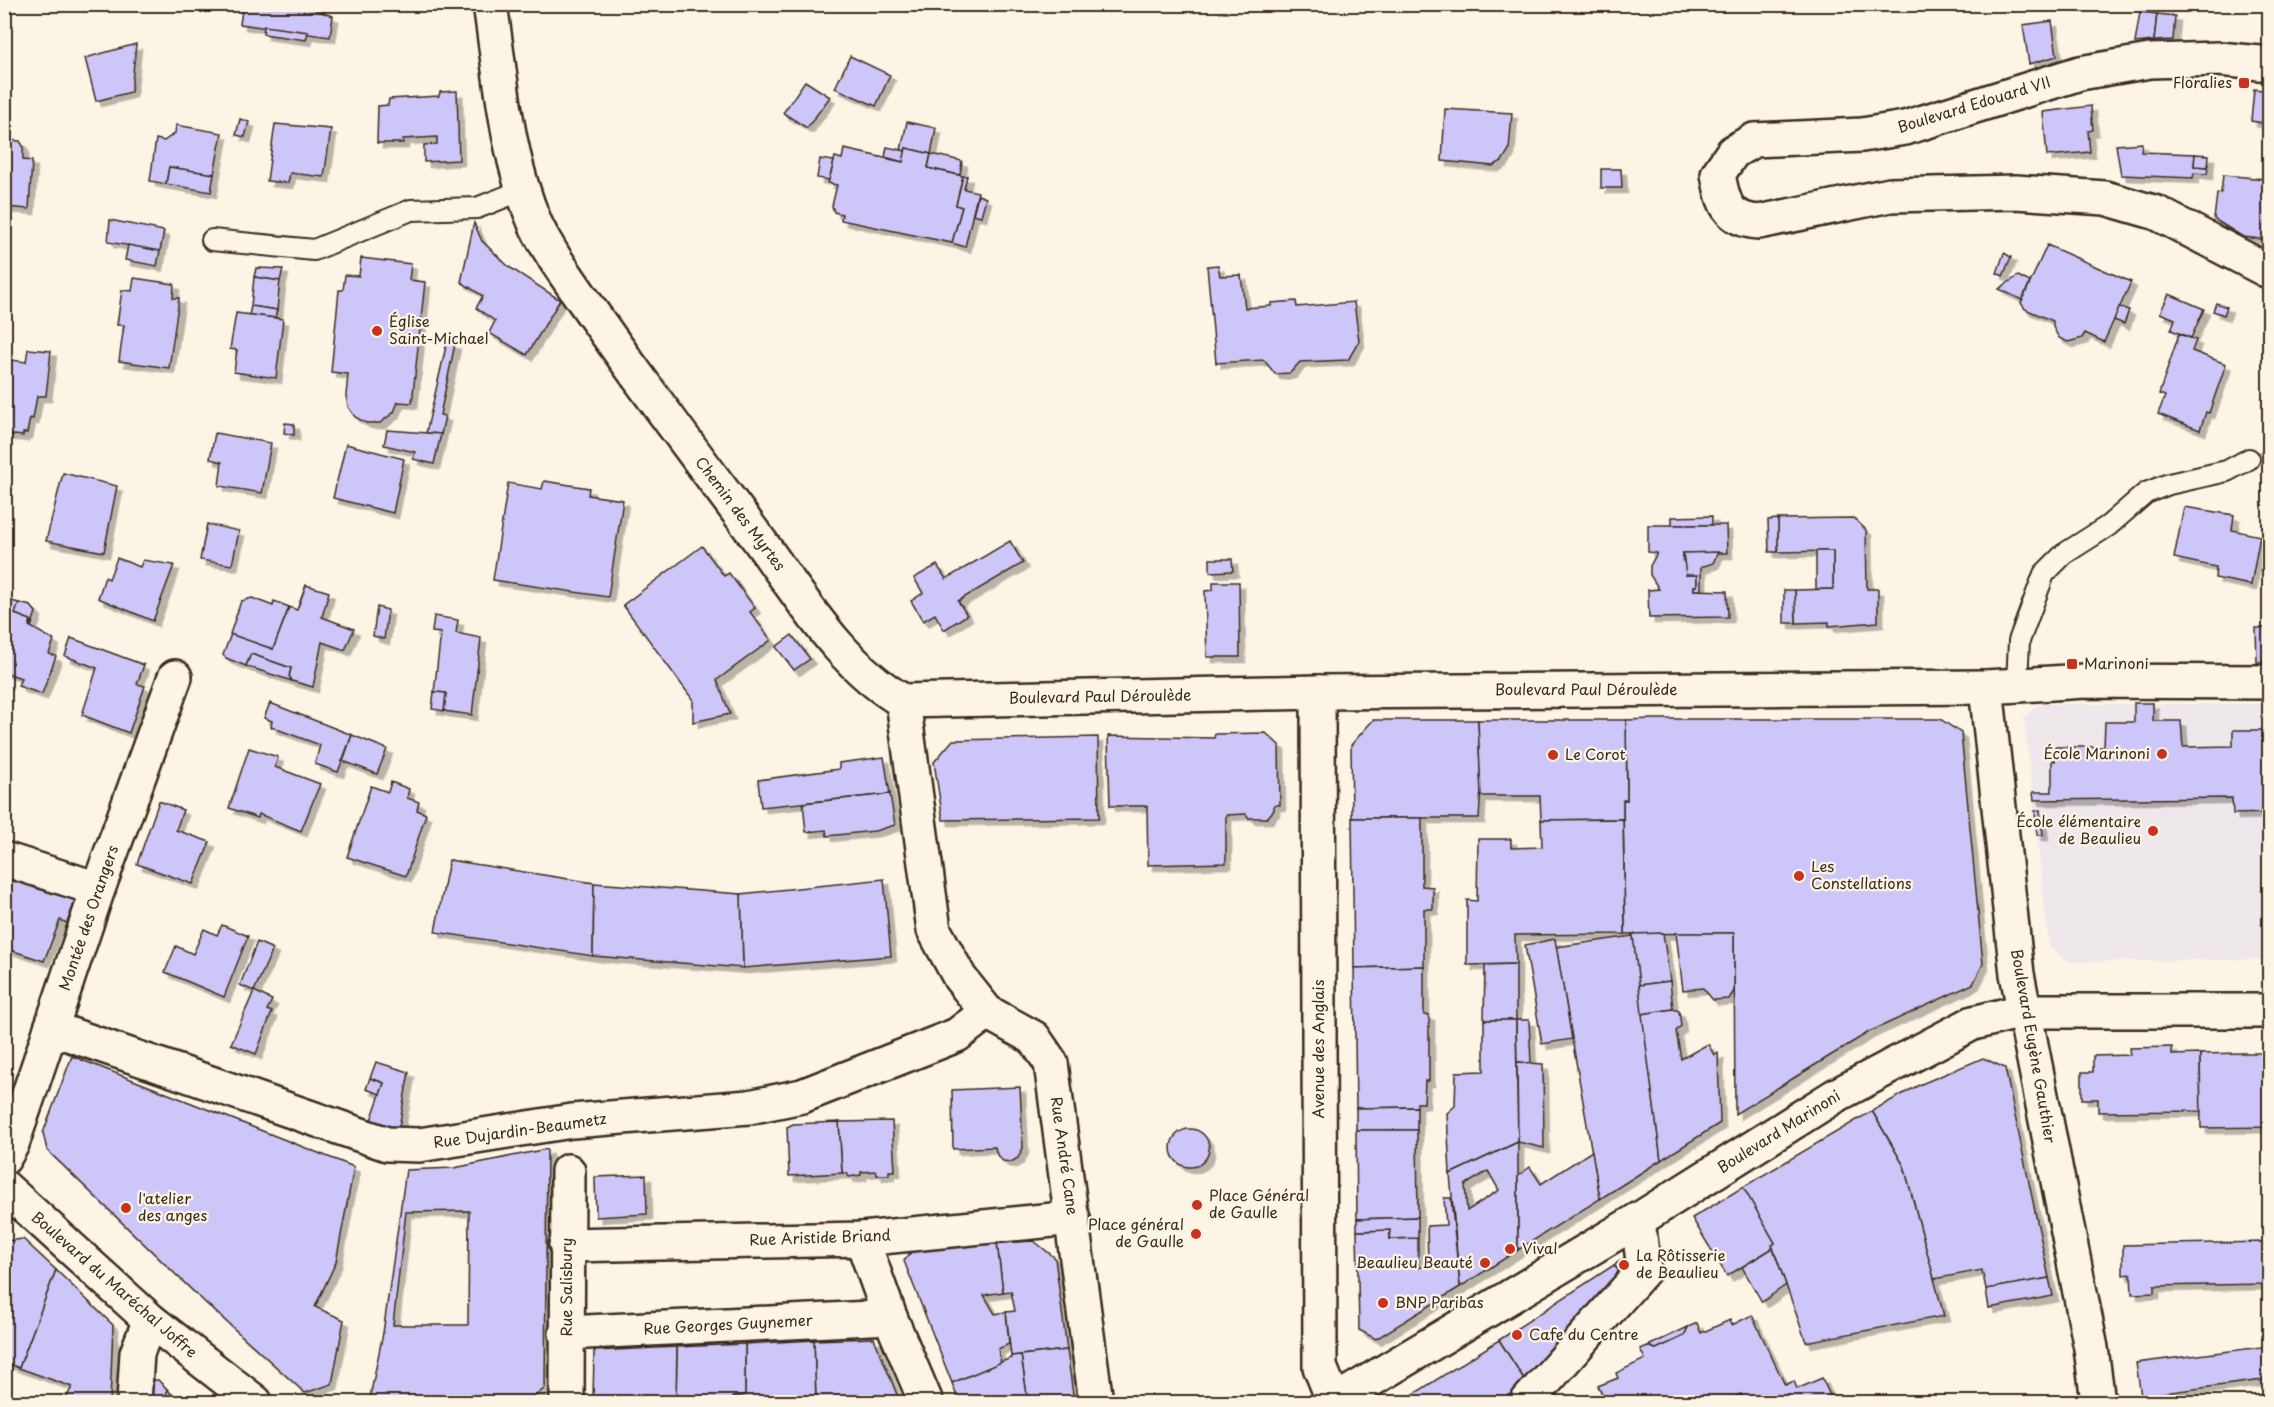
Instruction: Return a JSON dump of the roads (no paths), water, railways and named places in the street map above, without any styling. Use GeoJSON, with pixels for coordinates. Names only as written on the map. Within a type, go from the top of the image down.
{"type":"FeatureCollection","features":[{"type":"Feature","properties":{"kind":"street","name":"Chemin des Myrtes"},"geometry":{"type":"LineString","coordinates":[[490,4],[513,149],[535,225],[561,268],[708,472],[835,642],[870,680],[903,701]]}},
{"type":"Feature","properties":{"kind":"street","name":"Boulevard Edouard VII"},"geometry":{"type":"LineString","coordinates":[[2270,64],[2219,59],[2150,61],[2080,73],[1905,128],[1862,135],[1754,140],[1732,152],[1718,174],[1722,200],[1731,213],[1748,222],[1759,222],[1890,195],[2016,192],[2105,198],[2157,213],[2270,272]]}},
{"type":"Feature","properties":{"kind":"street","name":"Montée des Orangers"},"geometry":{"type":"LineString","coordinates":[[4,1158],[175,677]]}},
{"type":"Feature","properties":{"kind":"street","name":"Boulevard Paul Déroulède"},"geometry":{"type":"LineString","coordinates":[[903,701],[1317,692],[2001,686],[2085,681],[2270,682]]}},
{"type":"Feature","properties":{"kind":"street","name":"Boulevard Eugène Gauthier"},"geometry":{"type":"LineString","coordinates":[[2001,686],[2023,1011],[2091,1348],[2098,1402]]}},
{"type":"Feature","properties":{"kind":"street","name":"Avenue des Anglais"},"geometry":{"type":"LineString","coordinates":[[1317,692],[1320,1367],[1334,1402]]}},
{"type":"Feature","properties":{"kind":"street"},"geometry":{"type":"LineString","coordinates":[[903,701],[934,930],[960,978],[987,1012]]}},
{"type":"Feature","properties":{"kind":"street"},"geometry":{"type":"LineString","coordinates":[[4,859],[98,889]]}},
{"type":"Feature","properties":{"kind":"street","name":"Boulevard Marinoni"},"geometry":{"type":"LineString","coordinates":[[1334,1402],[1638,1220],[1835,1096],[1973,1023],[2023,1011],[2270,1011]]}},
{"type":"Feature","properties":{"kind":"street","name":"Rue Dujardin-Beaumetz"},"geometry":{"type":"LineString","coordinates":[[51,1028],[387,1144],[419,1145],[572,1121],[748,1107],[802,1096],[957,1035],[987,1012]]}},
{"type":"Feature","properties":{"kind":"street","name":"Rue André Cane"},"geometry":{"type":"LineString","coordinates":[[987,1012],[1034,1038],[1051,1063],[1096,1402]]}},
{"type":"Feature","properties":{"kind":"street","name":"Rue Salisbury"},"geometry":{"type":"LineString","coordinates":[[567,1402],[568,1172]]}},
{"type":"Feature","properties":{"kind":"street","name":"Boulevard du Maréchal Joffre"},"geometry":{"type":"LineString","coordinates":[[4,1187],[150,1320],[255,1402]]}},
{"type":"Feature","properties":{"kind":"street","name":"Rue Aristide Briand"},"geometry":{"type":"LineString","coordinates":[[567,1245],[862,1239],[1073,1218]]}},
{"type":"Feature","properties":{"kind":"street"},"geometry":{"type":"LineString","coordinates":[[1527,1402],[1644,1270],[1638,1220]]}},
{"type":"Feature","properties":{"kind":"street"},"geometry":{"type":"LineString","coordinates":[[862,1239],[890,1317],[926,1402]]}},
{"type":"Feature","properties":{"kind":"street","name":"Rue Georges Guynemer"},"geometry":{"type":"LineString","coordinates":[[566,1334],[890,1317]]}},
{"type":"Feature","properties":{"kind":"street"},"geometry":{"type":"LineString","coordinates":[[134,1402],[136,1353],[150,1320]]}},
{"type":"Feature","properties":{"kind":"lane"},"geometry":{"type":"LineString","coordinates":[[213,240],[314,250],[411,210],[477,208],[523,190]]}},
{"type":"Feature","properties":{"kind":"lane"},"geometry":{"type":"LineString","coordinates":[[2001,686],[2044,574],[2064,554],[2108,526],[2146,493],[2169,484],[2227,471],[2249,459]]}},
{"type":"Feature","properties":{"kind":"place","name":"Floralies"},"geometry":{"type":"Point","coordinates":[2244,83]}},
{"type":"Feature","properties":{"kind":"place","name":"Église Saint-Michael"},"geometry":{"type":"Point","coordinates":[377,331]}},
{"type":"Feature","properties":{"kind":"place","name":"Marinoni"},"geometry":{"type":"Point","coordinates":[2072,664]}},
{"type":"Feature","properties":{"kind":"place","name":"École Marinoni"},"geometry":{"type":"Point","coordinates":[2162,754]}},
{"type":"Feature","properties":{"kind":"place","name":"Le Corot"},"geometry":{"type":"Point","coordinates":[1553,755]}},
{"type":"Feature","properties":{"kind":"place","name":"École élémentaire de Beaulieu"},"geometry":{"type":"Point","coordinates":[2153,831]}},
{"type":"Feature","properties":{"kind":"place","name":"Les Constellations"},"geometry":{"type":"Point","coordinates":[1799,876]}},
{"type":"Feature","properties":{"kind":"place","name":"Place Général de Gaulle"},"geometry":{"type":"Point","coordinates":[1197,1205]}},
{"type":"Feature","properties":{"kind":"place","name":"l'atelier des anges"},"geometry":{"type":"Point","coordinates":[126,1208]}},
{"type":"Feature","properties":{"kind":"place","name":"Place général de Gaulle"},"geometry":{"type":"Point","coordinates":[1196,1234]}},
{"type":"Feature","properties":{"kind":"place","name":"Vival"},"geometry":{"type":"Point","coordinates":[1510,1249]}},
{"type":"Feature","properties":{"kind":"place","name":"Beaulieu Beauté"},"geometry":{"type":"Point","coordinates":[1485,1263]}},
{"type":"Feature","properties":{"kind":"place","name":"La Rôtisserie de Beaulieu"},"geometry":{"type":"Point","coordinates":[1624,1265]}},
{"type":"Feature","properties":{"kind":"place","name":"BNP Paribas"},"geometry":{"type":"Point","coordinates":[1383,1303]}},
{"type":"Feature","properties":{"kind":"place","name":"Cafe du Centre"},"geometry":{"type":"Point","coordinates":[1517,1335]}}]}
